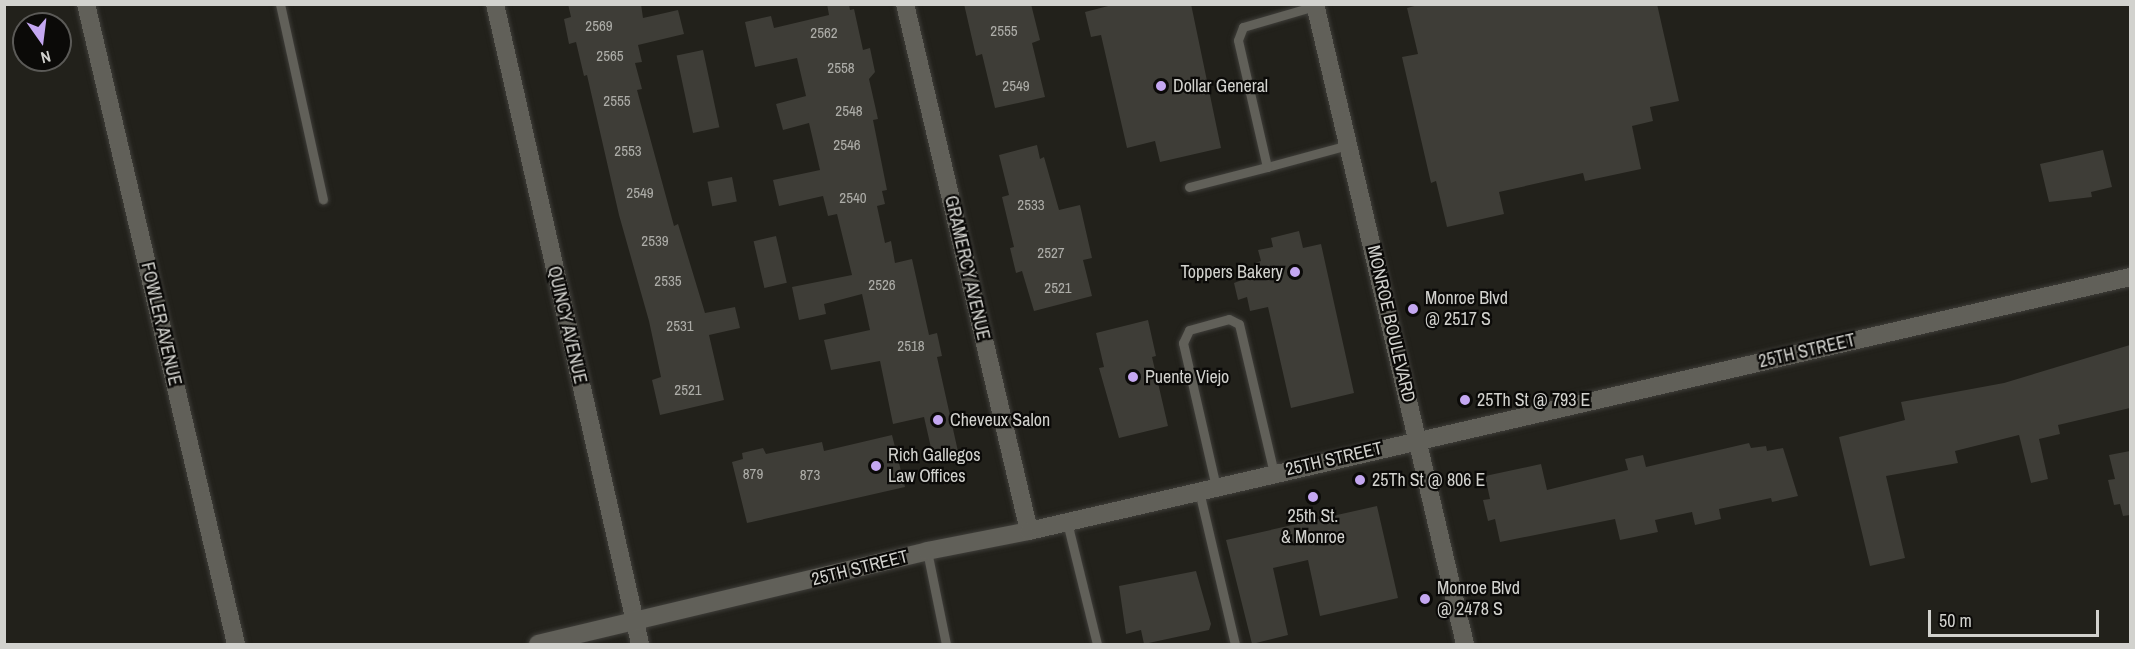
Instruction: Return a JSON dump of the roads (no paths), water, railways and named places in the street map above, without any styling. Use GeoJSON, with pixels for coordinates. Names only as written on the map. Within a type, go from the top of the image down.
{"type":"FeatureCollection","features":[{"type":"Feature","properties":{"kind":"street","name":"FOWLER AVENUE"},"geometry":{"type":"LineString","coordinates":[[86,4],[236,645]]}},
{"type":"Feature","properties":{"kind":"street","name":"QUINCY AVENUE"},"geometry":{"type":"LineString","coordinates":[[495,4],[640,645]]}},
{"type":"Feature","properties":{"kind":"street","name":"GRAMERCY AVENUE"},"geometry":{"type":"LineString","coordinates":[[905,4],[1029,531]]}},
{"type":"Feature","properties":{"kind":"street","name":"MONROE BOULEVARD"},"geometry":{"type":"LineString","coordinates":[[1315,5],[1465,645]]}},
{"type":"Feature","properties":{"kind":"street","name":"25TH STREET"},"geometry":{"type":"LineString","coordinates":[[538,645],[927,551],[1029,531],[1418,439],[2130,277]]}},
{"type":"Feature","properties":{"kind":"lane"},"geometry":{"type":"LineString","coordinates":[[280,4],[323,199]]}},
{"type":"Feature","properties":{"kind":"lane"},"geometry":{"type":"LineString","coordinates":[[1267,166],[1238,40],[1243,27],[1315,5]]}},
{"type":"Feature","properties":{"kind":"lane"},"geometry":{"type":"LineString","coordinates":[[1190,187],[1348,145]]}},
{"type":"Feature","properties":{"kind":"lane"},"geometry":{"type":"LineString","coordinates":[[1235,645],[1183,343],[1189,330],[1229,319],[1239,324],[1274,473]]}},
{"type":"Feature","properties":{"kind":"lane"},"geometry":{"type":"LineString","coordinates":[[1067,522],[1097,645]]}},
{"type":"Feature","properties":{"kind":"lane"},"geometry":{"type":"LineString","coordinates":[[927,551],[946,645]]}},
{"type":"Feature","properties":{"kind":"place","name":"Dollar General"},"geometry":{"type":"Point","coordinates":[1161,86]}},
{"type":"Feature","properties":{"kind":"place","name":"Toppers Bakery"},"geometry":{"type":"Point","coordinates":[1295,272]}},
{"type":"Feature","properties":{"kind":"place","name":"Monroe Blvd @ 2517 S"},"geometry":{"type":"Point","coordinates":[1413,309]}},
{"type":"Feature","properties":{"kind":"place","name":"Puente Viejo"},"geometry":{"type":"Point","coordinates":[1133,377]}},
{"type":"Feature","properties":{"kind":"place","name":"25Th St @ 793 E"},"geometry":{"type":"Point","coordinates":[1465,400]}},
{"type":"Feature","properties":{"kind":"place","name":"Cheveux Salon"},"geometry":{"type":"Point","coordinates":[938,420]}},
{"type":"Feature","properties":{"kind":"place","name":"Rich Gallegos Law Offices"},"geometry":{"type":"Point","coordinates":[876,466]}},
{"type":"Feature","properties":{"kind":"place","name":"25Th St @ 806 E"},"geometry":{"type":"Point","coordinates":[1360,480]}},
{"type":"Feature","properties":{"kind":"place","name":"25th St. & Monroe"},"geometry":{"type":"Point","coordinates":[1313,497]}},
{"type":"Feature","properties":{"kind":"place","name":"Monroe Blvd @ 2478 S"},"geometry":{"type":"Point","coordinates":[1425,599]}}]}
